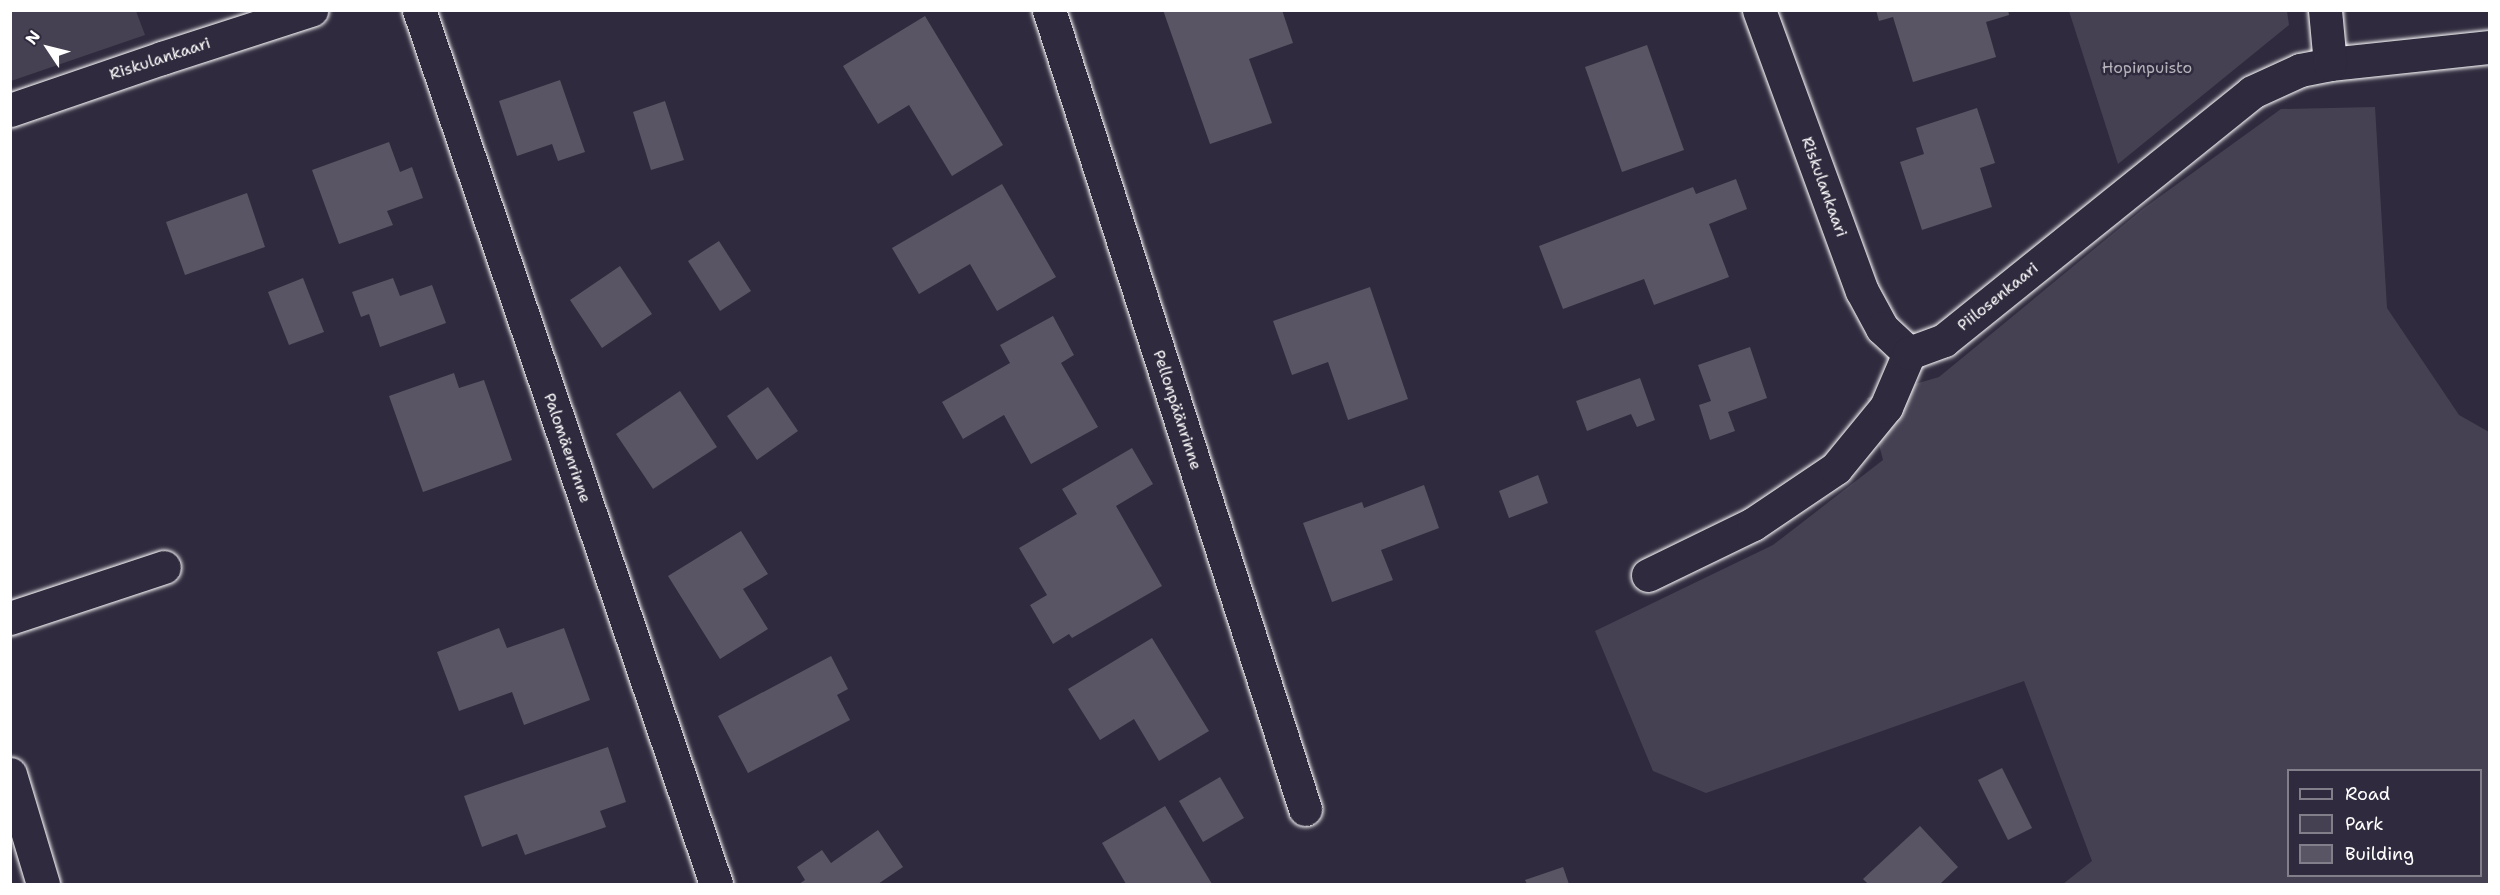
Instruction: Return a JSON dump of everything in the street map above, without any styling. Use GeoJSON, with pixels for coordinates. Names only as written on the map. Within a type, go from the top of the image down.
{"type":"FeatureCollection","features":[{"type":"Feature","properties":{"kind":"street","name":"Riskulankaari"},"geometry":{"type":"LineString","coordinates":[[10,110],[162,57],[311,10]]}},
{"type":"Feature","properties":{"kind":"street","name":"Palomäenrinne"},"geometry":{"type":"LineString","coordinates":[[419,10],[716,885]]}},
{"type":"Feature","properties":{"kind":"street","name":"Pellonpäänrinne"},"geometry":{"type":"LineString","coordinates":[[1049,10],[1305,809]]}},
{"type":"Feature","properties":{"kind":"street","name":"Riskulankaari"},"geometry":{"type":"LineString","coordinates":[[1759,10],[1862,291],[1882,328],[1909,353]]}},
{"type":"Feature","properties":{"kind":"street"},"geometry":{"type":"LineString","coordinates":[[2325,10],[2330,64]]}},
{"type":"Feature","properties":{"kind":"street","name":"Piilosenkaari"},"geometry":{"type":"LineString","coordinates":[[1909,353],[1944,340],[2252,92],[2300,70],[2330,64],[2490,47]]}},
{"type":"Feature","properties":{"kind":"street"},"geometry":{"type":"LineString","coordinates":[[1648,575],[1753,524],[1836,468],[1886,407],[1909,353]]}},
{"type":"Feature","properties":{"kind":"street"},"geometry":{"type":"LineString","coordinates":[[10,618],[164,567]]}},
{"type":"Feature","properties":{"kind":"street"},"geometry":{"type":"LineString","coordinates":[[10,774],[44,885]]}},
{"type":"Feature","properties":{"kind":"green space"},"geometry":{"type":"Polygon","coordinates":[[[10,11],[136,11],[145,35],[11,81],[10,11]]]}},
{"type":"Feature","properties":{"kind":"green space","name":"Hopinpuisto"},"geometry":{"type":"Polygon","coordinates":[[[2069,11],[2287,11],[2289,25],[2118,164],[2069,11]]]}},
{"type":"Feature","properties":{"kind":"green space"},"geometry":{"type":"Polygon","coordinates":[[[2375,107],[2387,308],[2459,415],[2489,432],[2489,884],[2063,884],[2092,861],[2024,681],[1706,793],[1653,771],[1595,631],[1773,545],[1883,460],[1867,398],[1939,377],[2144,208],[2281,109],[2375,107]]]}},
{"type":"Feature","properties":{"kind":"building"},"geometry":{"type":"Polygon","coordinates":[[[1163,10],[1282,10],[1293,43],[1249,59],[1272,123],[1210,144],[1163,10]]]}},
{"type":"Feature","properties":{"kind":"building"},"geometry":{"type":"Polygon","coordinates":[[[1876,10],[2008,10],[2009,15],[1986,22],[1996,57],[1913,82],[1893,17],[1879,21],[1876,10]]]}},
{"type":"Feature","properties":{"kind":"building"},"geometry":{"type":"Polygon","coordinates":[[[925,16],[1003,145],[952,176],[909,105],[878,124],[843,66],[925,16]]]}},
{"type":"Feature","properties":{"kind":"building"},"geometry":{"type":"Polygon","coordinates":[[[1647,45],[1684,150],[1622,172],[1585,67],[1647,45]]]}},
{"type":"Feature","properties":{"kind":"building"},"geometry":{"type":"Polygon","coordinates":[[[560,80],[585,152],[558,161],[552,144],[517,156],[499,101],[560,80]]]}},
{"type":"Feature","properties":{"kind":"building"},"geometry":{"type":"Polygon","coordinates":[[[665,101],[684,160],[651,170],[633,112],[665,101]]]}},
{"type":"Feature","properties":{"kind":"building"},"geometry":{"type":"Polygon","coordinates":[[[1977,108],[1995,163],[1980,168],[1992,207],[1922,230],[1900,162],[1924,154],[1916,128],[1977,108]]]}},
{"type":"Feature","properties":{"kind":"building"},"geometry":{"type":"Polygon","coordinates":[[[389,142],[400,172],[412,167],[423,198],[387,211],[393,225],[339,244],[312,170],[389,142]]]}},
{"type":"Feature","properties":{"kind":"building"},"geometry":{"type":"Polygon","coordinates":[[[1736,179],[1747,209],[1709,224],[1729,277],[1654,305],[1644,279],[1563,309],[1539,246],[1693,187],[1696,194],[1736,179]]]}},
{"type":"Feature","properties":{"kind":"building"},"geometry":{"type":"Polygon","coordinates":[[[1002,184],[1056,277],[997,311],[970,264],[919,294],[892,248],[1002,184]]]}},
{"type":"Feature","properties":{"kind":"building"},"geometry":{"type":"Polygon","coordinates":[[[247,193],[265,247],[185,275],[166,222],[247,193]]]}},
{"type":"Feature","properties":{"kind":"building"},"geometry":{"type":"Polygon","coordinates":[[[719,241],[751,291],[720,311],[688,261],[719,241]]]}},
{"type":"Feature","properties":{"kind":"building"},"geometry":{"type":"Polygon","coordinates":[[[620,266],[652,314],[602,348],[570,300],[620,266]]]}},
{"type":"Feature","properties":{"kind":"building"},"geometry":{"type":"Polygon","coordinates":[[[303,278],[324,332],[289,345],[268,292],[303,278]]]}},
{"type":"Feature","properties":{"kind":"building"},"geometry":{"type":"Polygon","coordinates":[[[393,278],[400,296],[432,285],[446,323],[380,347],[369,314],[361,317],[352,292],[393,278]]]}},
{"type":"Feature","properties":{"kind":"building"},"geometry":{"type":"Polygon","coordinates":[[[1370,287],[1408,399],[1348,420],[1328,362],[1292,375],[1273,321],[1370,287]]]}},
{"type":"Feature","properties":{"kind":"building"},"geometry":{"type":"Polygon","coordinates":[[[1053,316],[1074,355],[1061,363],[1098,427],[1031,464],[1004,415],[963,439],[942,402],[1010,363],[1000,345],[1053,316]]]}},
{"type":"Feature","properties":{"kind":"building"},"geometry":{"type":"Polygon","coordinates":[[[1750,347],[1767,398],[1728,412],[1735,431],[1710,440],[1699,405],[1711,401],[1698,365],[1750,347]]]}},
{"type":"Feature","properties":{"kind":"building"},"geometry":{"type":"Polygon","coordinates":[[[454,373],[459,388],[484,380],[512,460],[423,492],[389,396],[454,373]]]}},
{"type":"Feature","properties":{"kind":"building"},"geometry":{"type":"Polygon","coordinates":[[[1640,378],[1655,420],[1637,427],[1631,414],[1587,431],[1576,401],[1640,378]]]}},
{"type":"Feature","properties":{"kind":"building"},"geometry":{"type":"Polygon","coordinates":[[[768,387],[798,431],[757,460],[727,416],[768,387]]]}},
{"type":"Feature","properties":{"kind":"building"},"geometry":{"type":"Polygon","coordinates":[[[680,391],[717,447],[653,489],[616,434],[680,391]]]}},
{"type":"Feature","properties":{"kind":"building"},"geometry":{"type":"Polygon","coordinates":[[[1132,448],[1153,484],[1116,506],[1162,586],[1072,638],[1069,634],[1053,644],[1030,605],[1047,595],[1019,548],[1077,514],[1062,489],[1132,448]]]}},
{"type":"Feature","properties":{"kind":"building"},"geometry":{"type":"Polygon","coordinates":[[[1538,475],[1548,503],[1509,518],[1499,491],[1538,475]]]}},
{"type":"Feature","properties":{"kind":"building"},"geometry":{"type":"Polygon","coordinates":[[[1424,485],[1439,528],[1381,550],[1393,580],[1332,602],[1303,523],[1362,502],[1364,508],[1424,485]]]}},
{"type":"Feature","properties":{"kind":"building"},"geometry":{"type":"Polygon","coordinates":[[[741,531],[768,574],[743,589],[768,629],[720,659],[668,576],[741,531]]]}},
{"type":"Feature","properties":{"kind":"building"},"geometry":{"type":"Polygon","coordinates":[[[499,628],[507,648],[564,628],[590,700],[524,725],[512,692],[459,711],[437,652],[499,628]]]}},
{"type":"Feature","properties":{"kind":"building"},"geometry":{"type":"Polygon","coordinates":[[[1152,638],[1209,731],[1159,761],[1134,719],[1100,740],[1068,689],[1152,638]]]}},
{"type":"Feature","properties":{"kind":"building"},"geometry":{"type":"Polygon","coordinates":[[[831,656],[848,689],[837,695],[850,720],[748,773],[718,716],[831,656]]]}},
{"type":"Feature","properties":{"kind":"building"},"geometry":{"type":"Polygon","coordinates":[[[608,747],[626,802],[600,811],[606,827],[525,855],[517,834],[482,847],[464,796],[608,747]]]}},
{"type":"Feature","properties":{"kind":"building"},"geometry":{"type":"Polygon","coordinates":[[[2002,768],[2032,828],[2008,840],[1978,780],[2002,768]]]}},
{"type":"Feature","properties":{"kind":"building"},"geometry":{"type":"Polygon","coordinates":[[[1220,777],[1244,818],[1203,842],[1179,801],[1220,777]]]}},
{"type":"Feature","properties":{"kind":"building"},"geometry":{"type":"Polygon","coordinates":[[[1165,806],[1212,884],[1126,884],[1102,843],[1165,806]]]}},
{"type":"Feature","properties":{"kind":"building"},"geometry":{"type":"Polygon","coordinates":[[[1920,826],[1958,867],[1940,884],[1868,884],[1863,879],[1920,826]]]}},
{"type":"Feature","properties":{"kind":"building"},"geometry":{"type":"Polygon","coordinates":[[[878,830],[903,867],[878,884],[799,884],[805,880],[797,867],[822,850],[831,863],[878,830]]]}},
{"type":"Feature","properties":{"kind":"building"},"geometry":{"type":"Polygon","coordinates":[[[1563,867],[1569,884],[1527,884],[1525,880],[1563,867]]]}}]}
